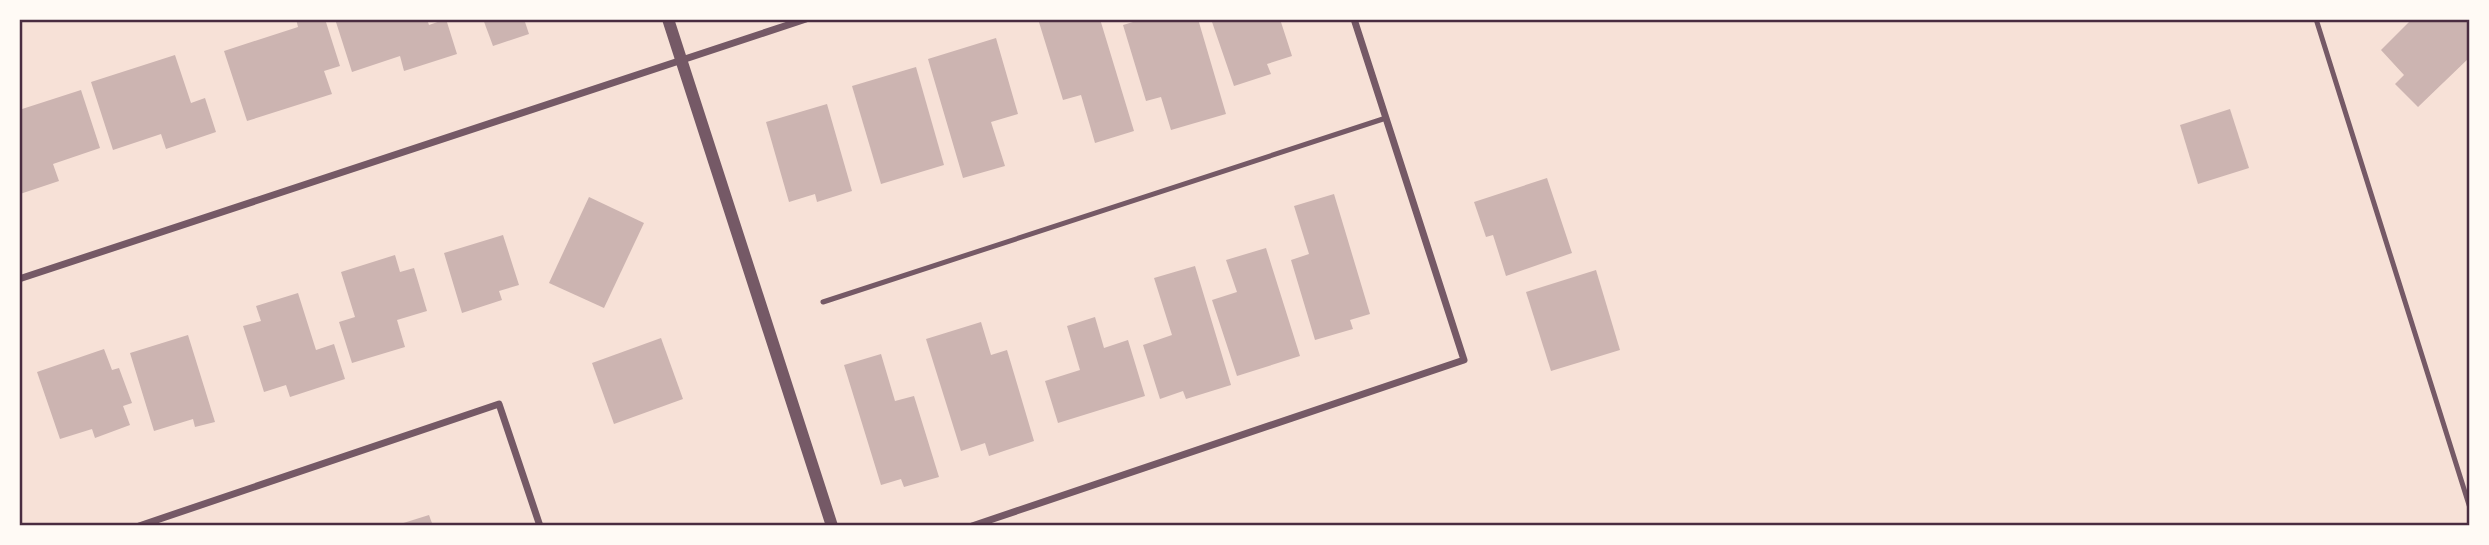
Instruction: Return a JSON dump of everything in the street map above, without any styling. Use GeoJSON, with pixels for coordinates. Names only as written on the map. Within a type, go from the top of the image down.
{"type":"FeatureCollection","features":[{"type":"Feature","properties":{"kind":"street"},"geometry":{"type":"LineString","coordinates":[[668,19],[832,526]]}},
{"type":"Feature","properties":{"kind":"street"},"geometry":{"type":"LineString","coordinates":[[19,279],[806,19]]}},
{"type":"Feature","properties":{"kind":"street"},"geometry":{"type":"LineString","coordinates":[[972,526],[1464,360],[1354,19]]}},
{"type":"Feature","properties":{"kind":"street"},"geometry":{"type":"LineString","coordinates":[[139,526],[499,404],[540,526]]}},
{"type":"Feature","properties":{"kind":"lane"},"geometry":{"type":"LineString","coordinates":[[2316,19],[2470,508]]}},
{"type":"Feature","properties":{"kind":"lane"},"geometry":{"type":"LineString","coordinates":[[823,302],[1386,118]]}},
{"type":"Feature","properties":{"kind":"building"},"geometry":{"type":"Polygon","coordinates":[[[296,19],[325,19],[340,66],[324,71],[332,94],[247,121],[224,51],[298,27],[296,19]]]}},
{"type":"Feature","properties":{"kind":"building"},"geometry":{"type":"Polygon","coordinates":[[[335,19],[427,19],[429,25],[446,19],[457,54],[404,71],[400,56],[352,72],[335,19]]]}},
{"type":"Feature","properties":{"kind":"building"},"geometry":{"type":"Polygon","coordinates":[[[483,19],[524,19],[529,34],[493,46],[483,19]]]}},
{"type":"Feature","properties":{"kind":"building"},"geometry":{"type":"Polygon","coordinates":[[[1038,19],[1100,19],[1134,131],[1095,143],[1081,95],[1063,100],[1038,19]]]}},
{"type":"Feature","properties":{"kind":"building"},"geometry":{"type":"Polygon","coordinates":[[[1143,19],[1198,19],[1226,114],[1171,130],[1161,97],[1146,101],[1123,25],[1143,19]]]}},
{"type":"Feature","properties":{"kind":"building"},"geometry":{"type":"Polygon","coordinates":[[[1211,19],[1280,19],[1292,56],[1267,64],[1271,74],[1234,86],[1211,19]]]}},
{"type":"Feature","properties":{"kind":"building"},"geometry":{"type":"Polygon","coordinates":[[[2412,19],[2470,20],[2470,57],[2418,107],[2395,84],[2404,75],[2381,50],[2412,19]]]}},
{"type":"Feature","properties":{"kind":"building"},"geometry":{"type":"Polygon","coordinates":[[[996,38],[1018,114],[991,122],[1005,166],[963,178],[928,59],[996,38]]]}},
{"type":"Feature","properties":{"kind":"building"},"geometry":{"type":"Polygon","coordinates":[[[175,55],[191,103],[205,98],[216,132],[166,149],[161,134],[113,150],[91,82],[175,55]]]}},
{"type":"Feature","properties":{"kind":"building"},"geometry":{"type":"Polygon","coordinates":[[[916,67],[944,165],[881,184],[852,86],[916,67]]]}},
{"type":"Feature","properties":{"kind":"building"},"geometry":{"type":"Polygon","coordinates":[[[81,90],[100,148],[53,164],[59,181],[20,194],[19,110],[81,90]]]}},
{"type":"Feature","properties":{"kind":"building"},"geometry":{"type":"Polygon","coordinates":[[[827,104],[852,191],[817,202],[815,194],[789,202],[766,122],[827,104]]]}},
{"type":"Feature","properties":{"kind":"building"},"geometry":{"type":"Polygon","coordinates":[[[2230,109],[2249,168],[2198,184],[2180,125],[2230,109]]]}},
{"type":"Feature","properties":{"kind":"building"},"geometry":{"type":"Polygon","coordinates":[[[1547,178],[1572,253],[1506,276],[1493,235],[1486,237],[1474,202],[1547,178]]]}},
{"type":"Feature","properties":{"kind":"building"},"geometry":{"type":"Polygon","coordinates":[[[1334,194],[1370,314],[1350,320],[1353,329],[1315,340],[1291,260],[1309,254],[1294,206],[1334,194]]]}},
{"type":"Feature","properties":{"kind":"building"},"geometry":{"type":"Polygon","coordinates":[[[589,197],[644,223],[604,308],[549,283],[589,197]]]}},
{"type":"Feature","properties":{"kind":"building"},"geometry":{"type":"Polygon","coordinates":[[[503,235],[519,285],[499,291],[502,300],[462,313],[444,253],[503,235]]]}},
{"type":"Feature","properties":{"kind":"building"},"geometry":{"type":"Polygon","coordinates":[[[1266,248],[1300,356],[1237,376],[1212,300],[1237,292],[1226,260],[1266,248]]]}},
{"type":"Feature","properties":{"kind":"building"},"geometry":{"type":"Polygon","coordinates":[[[395,255],[400,272],[414,268],[427,311],[397,320],[405,347],[352,363],[339,322],[355,317],[341,272],[395,255]]]}},
{"type":"Feature","properties":{"kind":"building"},"geometry":{"type":"Polygon","coordinates":[[[1195,266],[1231,385],[1186,399],[1183,391],[1160,399],[1143,345],[1172,335],[1154,278],[1195,266]]]}},
{"type":"Feature","properties":{"kind":"building"},"geometry":{"type":"Polygon","coordinates":[[[1596,270],[1620,350],[1551,371],[1526,292],[1596,270]]]}},
{"type":"Feature","properties":{"kind":"building"},"geometry":{"type":"Polygon","coordinates":[[[298,293],[316,350],[334,344],[345,379],[290,397],[286,385],[264,392],[243,326],[261,321],[256,306],[298,293]]]}},
{"type":"Feature","properties":{"kind":"building"},"geometry":{"type":"Polygon","coordinates":[[[1095,317],[1104,348],[1128,340],[1145,396],[1058,423],[1045,381],[1080,370],[1067,326],[1095,317]]]}},
{"type":"Feature","properties":{"kind":"building"},"geometry":{"type":"Polygon","coordinates":[[[981,322],[991,355],[1007,350],[1034,441],[989,456],[985,443],[961,451],[926,339],[981,322]]]}},
{"type":"Feature","properties":{"kind":"building"},"geometry":{"type":"Polygon","coordinates":[[[188,335],[215,422],[195,427],[193,419],[154,431],[130,353],[188,335]]]}},
{"type":"Feature","properties":{"kind":"building"},"geometry":{"type":"Polygon","coordinates":[[[661,338],[683,399],[614,424],[592,363],[661,338]]]}},
{"type":"Feature","properties":{"kind":"building"},"geometry":{"type":"Polygon","coordinates":[[[104,349],[112,370],[119,368],[132,403],[123,406],[130,425],[95,438],[92,429],[60,439],[37,372],[104,349]]]}},
{"type":"Feature","properties":{"kind":"building"},"geometry":{"type":"Polygon","coordinates":[[[881,354],[895,401],[914,396],[939,477],[904,487],[901,479],[881,485],[844,365],[881,354]]]}},
{"type":"Feature","properties":{"kind":"building"},"geometry":{"type":"Polygon","coordinates":[[[429,515],[433,526],[397,526],[397,525],[429,515]]]}}]}
